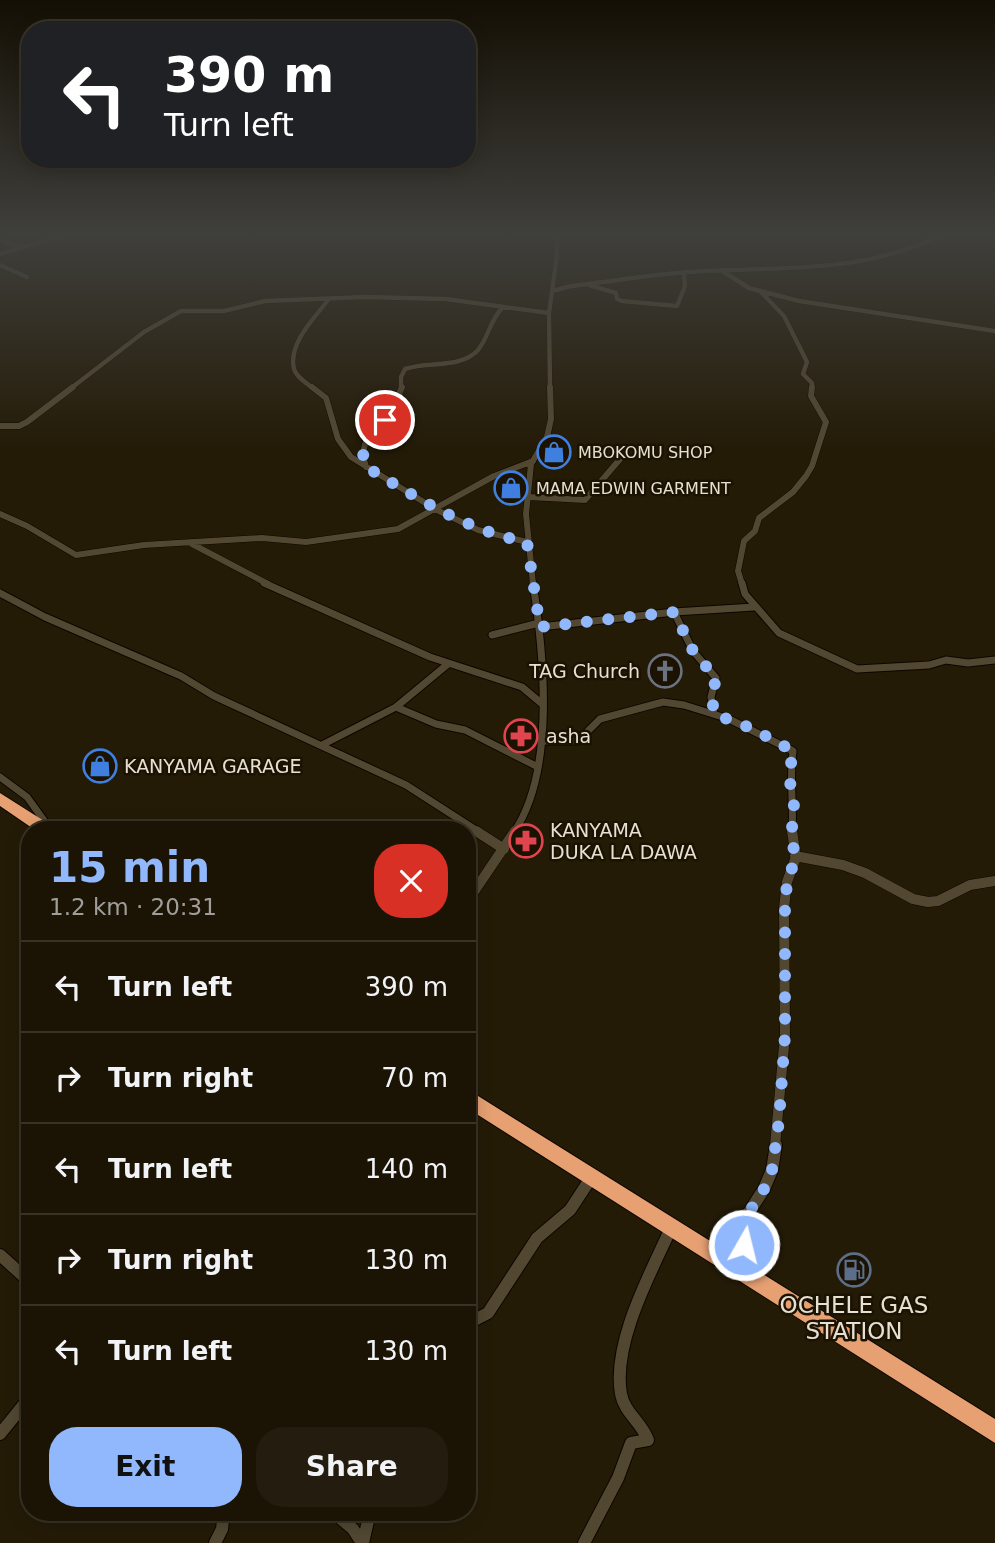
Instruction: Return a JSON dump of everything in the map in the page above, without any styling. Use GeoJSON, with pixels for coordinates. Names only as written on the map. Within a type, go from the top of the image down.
{"type":"FeatureCollection","features":[{"type":"Feature","properties":{"kind":"highway"},"geometry":{"type":"LineString","coordinates":[[0,799],[35,821]]}},
{"type":"Feature","properties":{"kind":"highway"},"geometry":{"type":"LineString","coordinates":[[476,1104],[995,1432]]}},
{"type":"Feature","properties":{"kind":"street"},"geometry":{"type":"LineString","coordinates":[[0,426],[27,422],[144,332],[181,311],[227,311],[248,305]]}},
{"type":"Feature","properties":{"kind":"street"},"geometry":{"type":"LineString","coordinates":[[324,305],[296,343],[294,369],[298,376],[326,398],[339,442],[351,457],[435,509],[478,530],[527,542]]}},
{"type":"Feature","properties":{"kind":"street"},"geometry":{"type":"LineString","coordinates":[[488,305],[549,313]]}},
{"type":"Feature","properties":{"kind":"street"},"geometry":{"type":"LineString","coordinates":[[476,889],[526,815],[534,794],[542,741],[540,625],[527,542],[526,514],[533,461],[547,437],[550,424],[550,305]]}},
{"type":"Feature","properties":{"kind":"street"},"geometry":{"type":"LineString","coordinates":[[775,305],[792,329],[807,362],[803,374],[812,383],[811,396],[826,422],[812,466],[806,476],[793,492],[759,518],[755,530],[744,541],[738,571],[741,588],[754,607],[779,633],[857,669],[929,664],[946,660],[968,663],[995,660]]}},
{"type":"Feature","properties":{"kind":"street"},"geometry":{"type":"LineString","coordinates":[[825,305],[995,331]]}},
{"type":"Feature","properties":{"kind":"street"},"geometry":{"type":"LineString","coordinates":[[366,467],[361,453],[371,431],[405,407],[399,394],[405,369],[469,358],[482,344],[495,315],[503,307]]}},
{"type":"Feature","properties":{"kind":"street"},"geometry":{"type":"LineString","coordinates":[[529,497],[585,500],[626,452]]}},
{"type":"Feature","properties":{"kind":"street"},"geometry":{"type":"LineString","coordinates":[[0,514],[27,526],[76,555],[117,548],[262,538],[295,542],[370,535],[398,529],[494,476],[533,461]]}},
{"type":"Feature","properties":{"kind":"street"},"geometry":{"type":"LineString","coordinates":[[191,543],[288,595],[448,664],[522,687],[541,703]]}},
{"type":"Feature","properties":{"kind":"street"},"geometry":{"type":"LineString","coordinates":[[0,593],[5,599],[113,649],[181,676],[214,696],[406,785],[461,821]]}},
{"type":"Feature","properties":{"kind":"street"},"geometry":{"type":"LineString","coordinates":[[492,635],[540,625],[754,607]]}},
{"type":"Feature","properties":{"kind":"street"},"geometry":{"type":"LineString","coordinates":[[674,612],[693,651],[716,678],[712,697],[714,714]]}},
{"type":"Feature","properties":{"kind":"street"},"geometry":{"type":"LineString","coordinates":[[322,745],[396,707],[420,688],[434,672],[448,664]]}},
{"type":"Feature","properties":{"kind":"street"},"geometry":{"type":"LineString","coordinates":[[542,741],[578,741],[600,719],[657,703],[684,705],[714,714],[753,729],[793,751],[789,776],[794,806],[791,839],[796,856],[787,882],[785,908],[785,1035],[776,1149],[764,1189],[742,1223],[742,1237],[748,1261],[747,1275]]}},
{"type":"Feature","properties":{"kind":"street"},"geometry":{"type":"LineString","coordinates":[[396,707],[440,726],[465,730],[538,767]]}},
{"type":"Feature","properties":{"kind":"street"},"geometry":{"type":"LineString","coordinates":[[0,777],[27,797],[43,821]]}},
{"type":"Feature","properties":{"kind":"street"},"geometry":{"type":"LineString","coordinates":[[476,831],[504,849]]}},
{"type":"Feature","properties":{"kind":"street"},"geometry":{"type":"LineString","coordinates":[[796,856],[843,865],[865,873],[912,899],[928,902],[938,901],[970,885],[995,881]]}},
{"type":"Feature","properties":{"kind":"street"},"geometry":{"type":"LineString","coordinates":[[476,1319],[488,1313],[537,1238],[570,1210],[591,1178]]}},
{"type":"Feature","properties":{"kind":"street"},"geometry":{"type":"LineString","coordinates":[[584,1543],[618,1478],[631,1443],[648,1440],[644,1429],[622,1401],[620,1377],[632,1322],[672,1226]]}},
{"type":"Feature","properties":{"kind":"street"},"geometry":{"type":"LineString","coordinates":[[0,1255],[21,1274]]}},
{"type":"Feature","properties":{"kind":"street"},"geometry":{"type":"LineString","coordinates":[[0,1434],[21,1408]]}},
{"type":"Feature","properties":{"kind":"street"},"geometry":{"type":"LineString","coordinates":[[215,1543],[223,1521]]}},
{"type":"Feature","properties":{"kind":"street"},"geometry":{"type":"LineString","coordinates":[[344,1521],[362,1543]]}},
{"type":"Feature","properties":{"kind":"street"},"geometry":{"type":"LineString","coordinates":[[362,1543],[368,1521]]}},
{"type":"Feature","properties":{"kind":"place","name":"MBOKOMU SHOP"},"geometry":{"type":"Point","coordinates":[554,452]}},
{"type":"Feature","properties":{"kind":"place","name":"MAMA EDWIN GARMENT"},"geometry":{"type":"Point","coordinates":[511,488]}},
{"type":"Feature","properties":{"kind":"place","name":"TAG Church"},"geometry":{"type":"Point","coordinates":[665,671]}},
{"type":"Feature","properties":{"kind":"place","name":"asha"},"geometry":{"type":"Point","coordinates":[521,736]}},
{"type":"Feature","properties":{"kind":"place","name":"KANYAMA GARAGE"},"geometry":{"type":"Point","coordinates":[100,766]}},
{"type":"Feature","properties":{"kind":"place","name":"KANYAMA DUKA LA DAWA"},"geometry":{"type":"Point","coordinates":[526,841]}},
{"type":"Feature","properties":{"kind":"place","name":"OCHELE GAS STATION"},"geometry":{"type":"Point","coordinates":[854,1270]}},
{"type":"Feature","properties":{"kind":"route"},"geometry":{"type":"LineString","coordinates":[[385,420],[371,431],[363,447],[361,453],[366,467],[435,509],[478,530],[527,542],[540,627],[674,612],[693,651],[716,678],[712,697],[714,714],[753,729],[793,751],[789,776],[794,806],[791,839],[796,857],[787,882],[785,908],[785,1035],[779,1121],[772,1170],[764,1189],[742,1223],[744,1245]]}}]}
